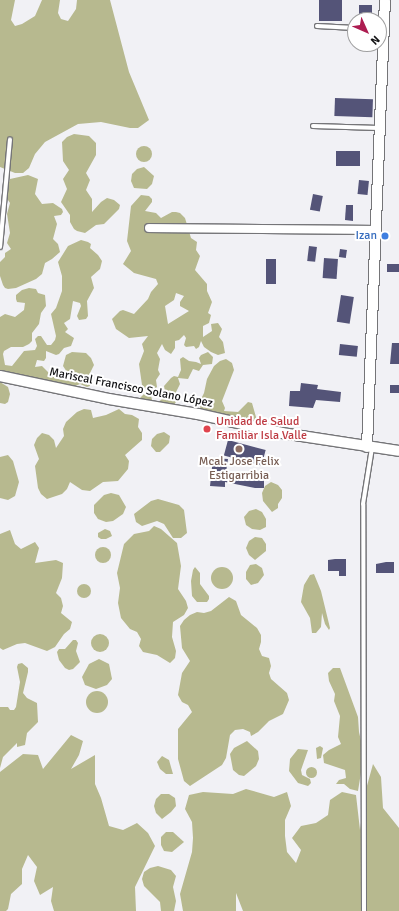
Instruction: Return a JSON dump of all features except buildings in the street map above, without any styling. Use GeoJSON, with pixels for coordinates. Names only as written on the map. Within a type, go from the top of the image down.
{"type":"FeatureCollection","features":[{"type":"Feature","properties":{"kind":"street"},"geometry":{"type":"LineString","coordinates":[[383,12],[385,0]]}},
{"type":"Feature","properties":{"kind":"street"},"geometry":{"type":"LineString","coordinates":[[370,447],[374,230],[380,128],[381,52]]}},
{"type":"Feature","properties":{"kind":"street"},"geometry":{"type":"LineString","coordinates":[[149,228],[374,230]]}},
{"type":"Feature","properties":{"kind":"street","name":"Mariscal Francisco Solano López"},"geometry":{"type":"LineString","coordinates":[[0,376],[109,399],[198,414],[282,433],[399,451]]}},
{"type":"Feature","properties":{"kind":"lane"},"geometry":{"type":"LineString","coordinates":[[317,26],[347,28]]}},
{"type":"Feature","properties":{"kind":"lane"},"geometry":{"type":"LineString","coordinates":[[313,126],[380,128]]}},
{"type":"Feature","properties":{"kind":"lane"},"geometry":{"type":"LineString","coordinates":[[0,247],[10,139]]}},
{"type":"Feature","properties":{"kind":"lane"},"geometry":{"type":"LineString","coordinates":[[364,911],[363,504],[370,447]]}},
{"type":"Feature","properties":{"kind":"green space"},"geometry":{"type":"Polygon","coordinates":[[[0,0],[15,0],[11,20],[15,26],[22,24],[35,16],[42,0],[60,0],[58,13],[61,19],[68,21],[76,9],[77,0],[110,0],[129,72],[149,120],[138,128],[130,128],[101,122],[78,124],[45,142],[35,154],[29,168],[23,173],[15,173],[0,167],[0,0]]]}},
{"type":"Feature","properties":{"kind":"green space"},"geometry":{"type":"Polygon","coordinates":[[[74,134],[89,136],[96,143],[96,155],[86,173],[90,180],[86,190],[92,199],[92,212],[107,198],[114,200],[120,205],[119,209],[104,224],[96,225],[85,233],[74,229],[70,222],[70,215],[61,202],[67,189],[63,179],[69,170],[63,161],[62,142],[67,137],[74,134]]]}},
{"type":"Feature","properties":{"kind":"green space"},"geometry":{"type":"Polygon","coordinates":[[[144,146],[151,151],[152,154],[147,161],[144,162],[137,157],[136,154],[141,147],[144,146]]]}},
{"type":"Feature","properties":{"kind":"green space"},"geometry":{"type":"Polygon","coordinates":[[[144,167],[154,176],[152,184],[147,189],[134,188],[131,181],[132,174],[137,169],[144,167]]]}},
{"type":"Feature","properties":{"kind":"green space"},"geometry":{"type":"Polygon","coordinates":[[[28,175],[38,179],[35,194],[42,204],[53,203],[62,209],[63,212],[61,215],[54,216],[57,224],[53,239],[58,244],[60,252],[45,263],[42,274],[36,279],[16,288],[8,289],[3,285],[0,276],[0,262],[5,257],[5,253],[11,249],[7,243],[10,233],[7,214],[10,203],[6,197],[6,193],[10,179],[28,175]]]}},
{"type":"Feature","properties":{"kind":"green space"},"geometry":{"type":"Polygon","coordinates":[[[141,195],[149,196],[152,199],[152,202],[145,211],[156,213],[161,218],[172,212],[176,212],[180,213],[185,218],[191,238],[197,242],[196,250],[200,256],[195,270],[207,284],[207,291],[212,302],[208,313],[211,315],[209,323],[203,326],[203,337],[212,331],[211,324],[218,323],[222,329],[219,337],[223,342],[225,353],[218,355],[211,352],[204,347],[201,341],[199,347],[196,349],[194,346],[186,347],[184,345],[186,338],[184,335],[179,340],[175,341],[175,348],[171,354],[165,350],[162,344],[157,353],[160,359],[158,370],[160,374],[156,380],[157,387],[151,392],[147,391],[142,385],[139,364],[144,351],[142,344],[148,336],[129,338],[116,329],[112,319],[123,310],[134,314],[148,299],[151,292],[158,284],[156,279],[134,273],[123,264],[131,251],[127,241],[131,206],[141,195]],[[176,293],[174,300],[165,306],[168,324],[189,311],[180,306],[180,302],[184,296],[176,293]]]}},
{"type":"Feature","properties":{"kind":"green space"},"geometry":{"type":"Polygon","coordinates":[[[81,240],[91,244],[90,248],[102,261],[100,269],[91,277],[94,288],[87,301],[88,316],[86,319],[79,320],[77,316],[81,306],[80,303],[73,301],[70,319],[64,323],[68,329],[65,332],[74,338],[71,346],[64,348],[59,354],[56,355],[46,351],[46,358],[44,361],[37,360],[35,367],[42,366],[52,376],[63,378],[67,372],[63,366],[66,355],[72,352],[86,353],[91,358],[94,365],[89,375],[90,386],[87,387],[80,384],[73,387],[0,371],[0,317],[5,314],[15,317],[24,310],[25,303],[17,302],[16,299],[16,295],[22,290],[29,288],[36,289],[38,293],[45,295],[46,306],[41,313],[39,324],[32,333],[32,341],[23,347],[11,347],[4,351],[3,354],[5,365],[12,366],[24,351],[35,350],[37,346],[35,339],[38,336],[41,336],[47,345],[51,345],[55,340],[56,336],[51,314],[56,308],[62,291],[62,276],[58,262],[68,246],[81,240]]]}},
{"type":"Feature","properties":{"kind":"green space"},"geometry":{"type":"Polygon","coordinates":[[[208,352],[213,357],[212,364],[203,365],[199,371],[193,369],[188,379],[178,378],[180,384],[175,394],[177,400],[173,407],[157,403],[166,396],[164,386],[174,376],[178,377],[181,370],[180,359],[183,357],[189,361],[201,364],[199,358],[201,355],[208,352]]]}},
{"type":"Feature","properties":{"kind":"green space"},"geometry":{"type":"Polygon","coordinates":[[[226,359],[232,363],[234,370],[222,401],[225,408],[224,411],[238,412],[248,402],[252,403],[258,424],[200,410],[201,399],[207,379],[214,366],[220,361],[226,359]]]}},
{"type":"Feature","properties":{"kind":"green space"},"geometry":{"type":"Polygon","coordinates":[[[0,382],[8,387],[10,394],[8,402],[5,404],[0,403],[0,382]]]}},
{"type":"Feature","properties":{"kind":"green space"},"geometry":{"type":"Polygon","coordinates":[[[144,394],[151,396],[153,403],[139,399],[144,394]]]}},
{"type":"Feature","properties":{"kind":"green space"},"geometry":{"type":"Polygon","coordinates":[[[84,409],[91,410],[93,418],[106,415],[119,409],[125,414],[132,415],[139,419],[138,427],[142,433],[142,440],[125,455],[129,461],[128,469],[118,481],[103,482],[90,491],[82,490],[70,482],[67,489],[62,494],[47,499],[41,494],[38,488],[35,466],[39,459],[34,445],[37,438],[42,433],[49,435],[54,440],[56,448],[64,436],[63,429],[66,422],[77,412],[84,409]]]}},
{"type":"Feature","properties":{"kind":"green space"},"geometry":{"type":"Polygon","coordinates":[[[164,432],[170,436],[169,443],[160,452],[156,452],[151,446],[152,439],[157,434],[164,432]]]}},
{"type":"Feature","properties":{"kind":"green space"},"geometry":{"type":"Polygon","coordinates":[[[8,455],[13,461],[19,482],[15,496],[8,500],[0,498],[0,457],[8,455]]]}},
{"type":"Feature","properties":{"kind":"green space"},"geometry":{"type":"Polygon","coordinates":[[[271,482],[278,485],[282,490],[282,498],[278,504],[278,508],[272,512],[263,501],[262,493],[265,486],[271,482]]]}},
{"type":"Feature","properties":{"kind":"green space"},"geometry":{"type":"Polygon","coordinates":[[[111,493],[119,495],[126,507],[123,514],[113,521],[106,522],[98,519],[94,513],[94,505],[104,495],[111,493]]]}},
{"type":"Feature","properties":{"kind":"green space"},"geometry":{"type":"Polygon","coordinates":[[[158,499],[179,505],[184,510],[187,533],[181,538],[173,538],[164,524],[157,521],[142,526],[136,522],[134,514],[151,501],[158,499]]]}},
{"type":"Feature","properties":{"kind":"green space"},"geometry":{"type":"Polygon","coordinates":[[[256,509],[262,512],[266,519],[266,527],[260,530],[252,529],[246,525],[244,517],[249,511],[256,509]]]}},
{"type":"Feature","properties":{"kind":"green space"},"geometry":{"type":"Polygon","coordinates":[[[154,526],[161,529],[177,543],[181,566],[178,589],[186,601],[188,608],[184,615],[173,622],[172,637],[176,651],[175,658],[170,663],[157,655],[143,652],[139,646],[141,639],[137,632],[130,629],[121,618],[118,603],[120,588],[117,573],[124,544],[134,534],[149,531],[154,526]]]}},
{"type":"Feature","properties":{"kind":"green space"},"geometry":{"type":"Polygon","coordinates":[[[105,529],[110,531],[112,536],[106,539],[101,539],[98,537],[98,533],[105,529]]]}},
{"type":"Feature","properties":{"kind":"green space"},"geometry":{"type":"Polygon","coordinates":[[[10,530],[15,544],[21,549],[35,542],[39,548],[35,563],[56,560],[63,563],[62,578],[56,593],[61,598],[63,606],[61,613],[72,622],[70,629],[64,634],[55,647],[47,651],[25,643],[17,644],[3,650],[0,648],[0,534],[10,530]]]}},
{"type":"Feature","properties":{"kind":"green space"},"geometry":{"type":"Polygon","coordinates":[[[255,537],[262,538],[266,544],[266,551],[255,560],[249,555],[246,548],[249,541],[255,537]]]}},
{"type":"Feature","properties":{"kind":"green space"},"geometry":{"type":"Polygon","coordinates":[[[103,547],[110,552],[111,555],[106,562],[103,563],[96,558],[95,555],[100,548],[103,547]]]}},
{"type":"Feature","properties":{"kind":"green space"},"geometry":{"type":"Polygon","coordinates":[[[256,564],[262,568],[264,575],[258,583],[251,585],[246,579],[246,572],[250,565],[256,564]]]}},
{"type":"Feature","properties":{"kind":"green space"},"geometry":{"type":"Polygon","coordinates":[[[195,567],[200,573],[200,584],[209,596],[207,602],[197,602],[192,596],[191,581],[195,567]]]}},
{"type":"Feature","properties":{"kind":"green space"},"geometry":{"type":"Polygon","coordinates":[[[222,567],[230,570],[233,578],[230,586],[222,589],[214,586],[211,578],[214,570],[222,567]]]}},
{"type":"Feature","properties":{"kind":"green space"},"geometry":{"type":"Polygon","coordinates":[[[314,574],[321,591],[330,628],[329,630],[325,624],[322,613],[321,627],[316,633],[312,633],[310,618],[301,602],[304,585],[310,575],[314,574]]]}},
{"type":"Feature","properties":{"kind":"green space"},"geometry":{"type":"Polygon","coordinates":[[[84,584],[89,586],[91,591],[89,596],[84,598],[79,596],[77,591],[79,586],[84,584]]]}},
{"type":"Feature","properties":{"kind":"green space"},"geometry":{"type":"Polygon","coordinates":[[[229,597],[236,601],[241,615],[257,628],[261,635],[259,649],[262,656],[269,658],[271,666],[269,673],[271,679],[287,693],[289,700],[283,714],[269,721],[258,732],[251,736],[250,732],[243,729],[235,730],[230,735],[226,758],[222,765],[190,786],[184,781],[178,759],[178,729],[192,712],[188,705],[182,702],[178,695],[182,673],[190,661],[182,648],[180,626],[190,615],[197,612],[204,613],[211,611],[229,597]]]}},
{"type":"Feature","properties":{"kind":"green space"},"geometry":{"type":"Polygon","coordinates":[[[100,634],[106,637],[109,643],[106,649],[100,652],[94,649],[91,643],[94,637],[100,634]]]}},
{"type":"Feature","properties":{"kind":"green space"},"geometry":{"type":"Polygon","coordinates":[[[73,640],[76,640],[78,643],[76,651],[80,662],[73,669],[69,670],[65,668],[59,660],[57,652],[59,649],[65,649],[73,640]]]}},
{"type":"Feature","properties":{"kind":"green space"},"geometry":{"type":"Polygon","coordinates":[[[99,659],[109,664],[112,679],[107,685],[96,689],[85,685],[82,677],[89,664],[99,659]]]}},
{"type":"Feature","properties":{"kind":"green space"},"geometry":{"type":"Polygon","coordinates":[[[22,663],[28,668],[23,693],[27,698],[37,703],[38,722],[27,733],[25,745],[17,747],[17,743],[3,757],[0,768],[0,707],[8,707],[10,710],[14,710],[16,707],[20,682],[17,667],[18,664],[22,663]]]}},
{"type":"Feature","properties":{"kind":"green space"},"geometry":{"type":"Polygon","coordinates":[[[333,668],[340,668],[358,717],[359,732],[364,754],[358,791],[350,789],[344,784],[336,784],[339,780],[346,778],[345,770],[324,763],[323,755],[341,744],[338,737],[340,716],[334,701],[335,694],[329,681],[328,673],[333,668]]]}},
{"type":"Feature","properties":{"kind":"green space"},"geometry":{"type":"Polygon","coordinates":[[[97,691],[105,694],[108,702],[105,710],[97,713],[89,710],[86,702],[89,694],[97,691]]]}},
{"type":"Feature","properties":{"kind":"green space"},"geometry":{"type":"Polygon","coordinates":[[[71,735],[83,741],[79,755],[71,769],[95,755],[95,784],[101,798],[109,826],[123,830],[137,823],[148,833],[155,846],[135,887],[136,911],[54,911],[51,901],[53,887],[40,895],[34,881],[37,867],[28,855],[22,869],[22,884],[11,894],[8,909],[6,911],[0,911],[0,772],[23,754],[38,755],[43,769],[71,735]]]}},
{"type":"Feature","properties":{"kind":"green space"},"geometry":{"type":"Polygon","coordinates":[[[247,741],[258,751],[259,759],[256,766],[244,776],[239,775],[233,770],[230,754],[234,748],[247,741]]]}},
{"type":"Feature","properties":{"kind":"green space"},"geometry":{"type":"Polygon","coordinates":[[[320,746],[323,748],[321,758],[317,759],[316,748],[320,746]]]}},
{"type":"Feature","properties":{"kind":"green space"},"geometry":{"type":"Polygon","coordinates":[[[298,749],[308,750],[301,770],[302,775],[310,779],[311,783],[308,786],[298,783],[289,771],[290,759],[298,749]]]}},
{"type":"Feature","properties":{"kind":"green space"},"geometry":{"type":"Polygon","coordinates":[[[162,756],[169,760],[173,774],[166,774],[160,769],[157,762],[162,756]]]}},
{"type":"Feature","properties":{"kind":"green space"},"geometry":{"type":"Polygon","coordinates":[[[373,764],[381,777],[383,808],[399,828],[399,911],[243,911],[236,893],[236,911],[183,911],[180,894],[192,852],[193,838],[192,822],[185,809],[189,795],[203,792],[233,794],[246,789],[274,797],[287,792],[291,806],[285,820],[287,852],[296,863],[301,850],[292,838],[301,826],[316,823],[328,815],[330,800],[342,792],[356,795],[360,830],[365,793],[373,764]]]}},
{"type":"Feature","properties":{"kind":"green space"},"geometry":{"type":"Polygon","coordinates":[[[309,767],[313,767],[315,768],[315,776],[309,777],[306,774],[306,770],[309,767]]]}},
{"type":"Feature","properties":{"kind":"green space"},"geometry":{"type":"Polygon","coordinates":[[[161,794],[169,794],[175,798],[176,806],[162,819],[156,813],[154,806],[156,799],[161,794]]]}},
{"type":"Feature","properties":{"kind":"green space"},"geometry":{"type":"Polygon","coordinates":[[[166,832],[173,832],[184,842],[172,852],[164,851],[161,845],[161,837],[166,832]]]}},
{"type":"Feature","properties":{"kind":"green space"},"geometry":{"type":"Polygon","coordinates":[[[158,866],[171,870],[176,876],[173,887],[176,901],[174,911],[161,911],[160,902],[144,886],[142,879],[144,872],[150,868],[158,866]]]}},
{"type":"Feature","properties":{"kind":"place","name":"Izan"},"geometry":{"type":"Point","coordinates":[385,236]}},
{"type":"Feature","properties":{"kind":"place","name":"Unidad de Salud Familiar Isla Valle"},"geometry":{"type":"Point","coordinates":[207,429]}},
{"type":"Feature","properties":{"kind":"place","name":"Mcal. Jose Felix Estigarribia"},"geometry":{"type":"Point","coordinates":[239,449]}}]}
